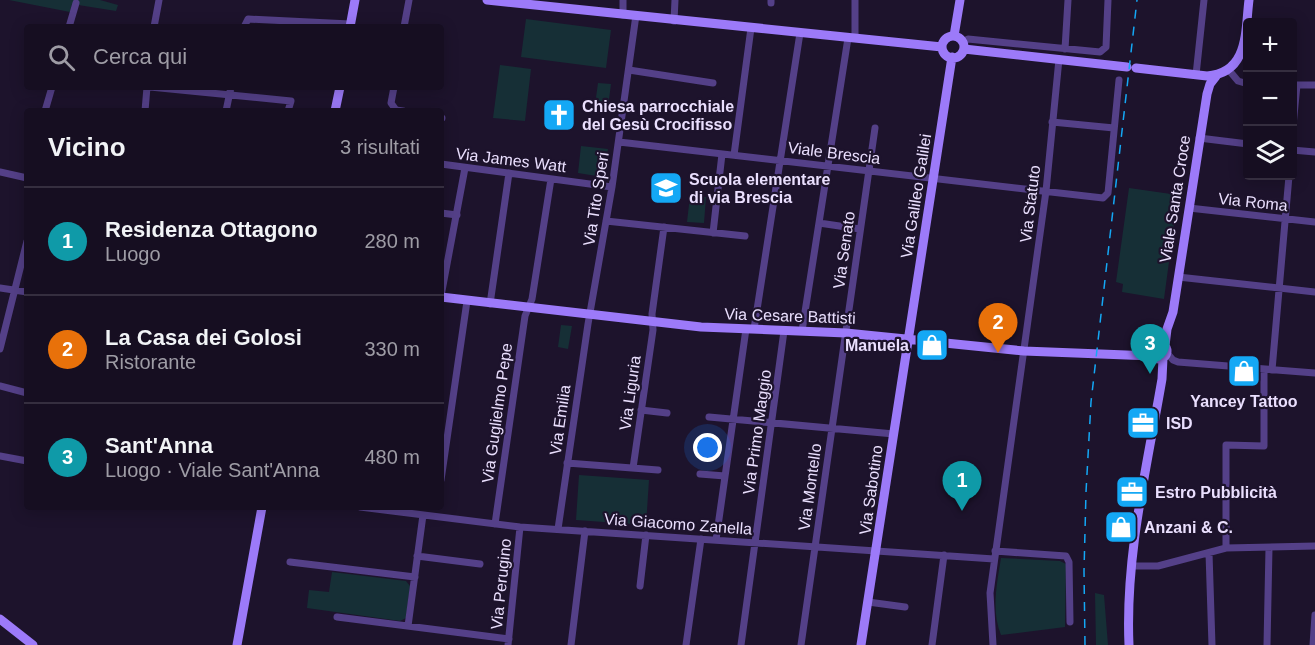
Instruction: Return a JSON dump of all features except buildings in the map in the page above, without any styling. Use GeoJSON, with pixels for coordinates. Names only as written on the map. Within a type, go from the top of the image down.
{"type":"FeatureCollection","features":[{"type":"Feature","properties":{"kind":"street"},"geometry":{"type":"LineString","coordinates":[[155,24],[159,0]]}},
{"type":"Feature","properties":{"kind":"street"},"geometry":{"type":"LineString","coordinates":[[350,24],[355,0]]}},
{"type":"Feature","properties":{"kind":"street"},"geometry":{"type":"LineString","coordinates":[[405,24],[409,0]]}},
{"type":"Feature","properties":{"kind":"street"},"geometry":{"type":"LineString","coordinates":[[487,0],[942,47]]}},
{"type":"Feature","properties":{"kind":"street"},"geometry":{"type":"LineString","coordinates":[[623,0],[623,15]]}},
{"type":"Feature","properties":{"kind":"street"},"geometry":{"type":"LineString","coordinates":[[674,21],[675,0]]}},
{"type":"Feature","properties":{"kind":"street"},"geometry":{"type":"LineString","coordinates":[[802,331],[828,166],[852,38],[855,0]]}},
{"type":"Feature","properties":{"kind":"street"},"geometry":{"type":"LineString","coordinates":[[942,47],[946,55],[952,57],[961,54],[960,0]]}},
{"type":"Feature","properties":{"kind":"street"},"geometry":{"type":"LineString","coordinates":[[1065,49],[1068,0]]}},
{"type":"Feature","properties":{"kind":"street"},"geometry":{"type":"LineString","coordinates":[[960,42],[968,39],[1100,52],[1106,47],[1108,0]]}},
{"type":"Feature","properties":{"kind":"street"},"geometry":{"type":"LineString","coordinates":[[1196,75],[1204,0]]}},
{"type":"Feature","properties":{"kind":"street"},"geometry":{"type":"LineString","coordinates":[[942,47],[947,38],[1059,59],[1196,75],[1217,75],[1237,62],[1242,51],[1249,0]]}},
{"type":"Feature","properties":{"kind":"street"},"geometry":{"type":"LineString","coordinates":[[70,24],[76,3]]}},
{"type":"Feature","properties":{"kind":"street","name":"Via Tito Speri"},"geometry":{"type":"LineString","coordinates":[[590,315],[619,142],[636,15]]}},
{"type":"Feature","properties":{"kind":"street"},"geometry":{"type":"LineString","coordinates":[[246,24],[248,19],[321,24]]}},
{"type":"Feature","properties":{"kind":"street"},"geometry":{"type":"LineString","coordinates":[[735,155],[751,28]]}},
{"type":"Feature","properties":{"kind":"street"},"geometry":{"type":"LineString","coordinates":[[716,540],[733,420],[780,161],[800,33]]}},
{"type":"Feature","properties":{"kind":"street","name":"Via Galileo Galilei"},"geometry":{"type":"LineString","coordinates":[[909,339],[952,57]]}},
{"type":"Feature","properties":{"kind":"street","name":"Via Statuto"},"geometry":{"type":"LineString","coordinates":[[993,645],[990,593],[1046,191],[1059,59]]}},
{"type":"Feature","properties":{"kind":"street"},"geometry":{"type":"LineString","coordinates":[[1228,69],[1238,81],[1243,82]]}},
{"type":"Feature","properties":{"kind":"street"},"geometry":{"type":"LineString","coordinates":[[629,70],[713,83]]}},
{"type":"Feature","properties":{"kind":"street","name":"Viale Santa Croce"},"geometry":{"type":"LineString","coordinates":[[1158,352],[1173,312],[1208,89],[1217,75]]}},
{"type":"Feature","properties":{"kind":"street"},"geometry":{"type":"LineString","coordinates":[[1052,122],[1114,128],[1119,80]]}},
{"type":"Feature","properties":{"kind":"street"},"geometry":{"type":"LineString","coordinates":[[1297,85],[1315,85]]}},
{"type":"Feature","properties":{"kind":"street"},"geometry":{"type":"LineString","coordinates":[[46,108],[51,90]]}},
{"type":"Feature","properties":{"kind":"street"},"geometry":{"type":"LineString","coordinates":[[146,108],[148,90]]}},
{"type":"Feature","properties":{"kind":"street"},"geometry":{"type":"LineString","coordinates":[[210,90],[291,101],[289,108]]}},
{"type":"Feature","properties":{"kind":"street"},"geometry":{"type":"LineString","coordinates":[[336,108],[338,90]]}},
{"type":"Feature","properties":{"kind":"street"},"geometry":{"type":"LineString","coordinates":[[393,90],[391,103],[395,108]]}},
{"type":"Feature","properties":{"kind":"street"},"geometry":{"type":"LineString","coordinates":[[227,108],[231,91]]}},
{"type":"Feature","properties":{"kind":"street","name":"Via Senato"},"geometry":{"type":"LineString","coordinates":[[846,333],[875,128]]}},
{"type":"Feature","properties":{"kind":"street","name":"Viale Brescia"},"geometry":{"type":"LineString","coordinates":[[619,142],[1103,198],[1108,193],[1114,128]]}},
{"type":"Feature","properties":{"kind":"street"},"geometry":{"type":"LineString","coordinates":[[1199,138],[1243,143]]}},
{"type":"Feature","properties":{"kind":"street"},"geometry":{"type":"LineString","coordinates":[[1297,150],[1315,152]]}},
{"type":"Feature","properties":{"kind":"street"},"geometry":{"type":"LineString","coordinates":[[713,233],[722,154]]}},
{"type":"Feature","properties":{"kind":"street","name":"Via James Watt"},"geometry":{"type":"LineString","coordinates":[[444,165],[612,187]]}},
{"type":"Feature","properties":{"kind":"street"},"geometry":{"type":"LineString","coordinates":[[444,282],[465,168]]}},
{"type":"Feature","properties":{"kind":"street"},"geometry":{"type":"LineString","coordinates":[[0,172],[24,177]]}},
{"type":"Feature","properties":{"kind":"street"},"geometry":{"type":"LineString","coordinates":[[490,304],[509,173]]}},
{"type":"Feature","properties":{"kind":"street","name":"Via Guglielmo Pepe"},"geometry":{"type":"LineString","coordinates":[[495,524],[525,316],[532,299],[551,179]]}},
{"type":"Feature","properties":{"kind":"street"},"geometry":{"type":"LineString","coordinates":[[1226,548],[1226,445],[1264,446],[1268,370],[1279,289],[1289,180]]}},
{"type":"Feature","properties":{"kind":"street","name":"Via Roma"},"geometry":{"type":"LineString","coordinates":[[1189,208],[1315,222]]}},
{"type":"Feature","properties":{"kind":"street"},"geometry":{"type":"LineString","coordinates":[[444,213],[457,215]]}},
{"type":"Feature","properties":{"kind":"street"},"geometry":{"type":"LineString","coordinates":[[606,221],[745,236]]}},
{"type":"Feature","properties":{"kind":"street"},"geometry":{"type":"LineString","coordinates":[[819,223],[860,229]]}},
{"type":"Feature","properties":{"kind":"street","name":"Via Liguria"},"geometry":{"type":"LineString","coordinates":[[633,468],[653,330],[652,322],[664,227]]}},
{"type":"Feature","properties":{"kind":"street"},"geometry":{"type":"LineString","coordinates":[[0,349],[24,253]]}},
{"type":"Feature","properties":{"kind":"street"},"geometry":{"type":"LineString","coordinates":[[1178,277],[1315,292]]}},
{"type":"Feature","properties":{"kind":"street"},"geometry":{"type":"LineString","coordinates":[[0,288],[24,292]]}},
{"type":"Feature","properties":{"kind":"street","name":"Via Cesare Battisti"},"geometry":{"type":"LineString","coordinates":[[444,297],[701,327],[846,333],[1024,351],[1139,355],[1158,352]]}},
{"type":"Feature","properties":{"kind":"street"},"geometry":{"type":"LineString","coordinates":[[444,440],[467,301]]}},
{"type":"Feature","properties":{"kind":"street","name":"Via Emilia"},"geometry":{"type":"LineString","coordinates":[[558,529],[590,315]]}},
{"type":"Feature","properties":{"kind":"street","name":"Via Primo Maggio"},"geometry":{"type":"LineString","coordinates":[[741,645],[784,331]]}},
{"type":"Feature","properties":{"kind":"street","name":"Via Montello"},"geometry":{"type":"LineString","coordinates":[[801,645],[846,333]]}},
{"type":"Feature","properties":{"kind":"street","name":"Via Sabotino"},"geometry":{"type":"LineString","coordinates":[[861,645],[909,339]]}},
{"type":"Feature","properties":{"kind":"street"},"geometry":{"type":"LineString","coordinates":[[1158,352],[1178,362],[1315,372]]}},
{"type":"Feature","properties":{"kind":"street"},"geometry":{"type":"LineString","coordinates":[[1129,645],[1128,609],[1132,566],[1162,380],[1158,352]]}},
{"type":"Feature","properties":{"kind":"street"},"geometry":{"type":"LineString","coordinates":[[0,386],[24,392]]}},
{"type":"Feature","properties":{"kind":"street"},"geometry":{"type":"LineString","coordinates":[[641,410],[667,413]]}},
{"type":"Feature","properties":{"kind":"street"},"geometry":{"type":"LineString","coordinates":[[709,417],[894,434]]}},
{"type":"Feature","properties":{"kind":"street"},"geometry":{"type":"LineString","coordinates":[[0,456],[24,460]]}},
{"type":"Feature","properties":{"kind":"street"},"geometry":{"type":"LineString","coordinates":[[567,463],[658,470]]}},
{"type":"Feature","properties":{"kind":"street"},"geometry":{"type":"LineString","coordinates":[[700,474],[725,476]]}},
{"type":"Feature","properties":{"kind":"street"},"geometry":{"type":"LineString","coordinates":[[237,645],[261,510]]}},
{"type":"Feature","properties":{"kind":"street","name":"Via Giacomo Zanella"},"geometry":{"type":"LineString","coordinates":[[384,510],[520,527],[755,543],[944,555],[1066,556],[1069,562],[1070,622]]}},
{"type":"Feature","properties":{"kind":"street"},"geometry":{"type":"LineString","coordinates":[[436,516],[437,510]]}},
{"type":"Feature","properties":{"kind":"street"},"geometry":{"type":"LineString","coordinates":[[408,626],[423,515]]}},
{"type":"Feature","properties":{"kind":"street","name":"Via Perugino"},"geometry":{"type":"LineString","coordinates":[[508,642],[520,527]]}},
{"type":"Feature","properties":{"kind":"street"},"geometry":{"type":"LineString","coordinates":[[571,645],[585,531]]}},
{"type":"Feature","properties":{"kind":"street"},"geometry":{"type":"LineString","coordinates":[[640,586],[646,535]]}},
{"type":"Feature","properties":{"kind":"street"},"geometry":{"type":"LineString","coordinates":[[686,645],[701,539]]}},
{"type":"Feature","properties":{"kind":"street"},"geometry":{"type":"LineString","coordinates":[[1132,566],[1158,566],[1226,548],[1315,546]]}},
{"type":"Feature","properties":{"kind":"street"},"geometry":{"type":"LineString","coordinates":[[1267,645],[1269,548]]}},
{"type":"Feature","properties":{"kind":"street"},"geometry":{"type":"LineString","coordinates":[[1209,553],[1212,645]]}},
{"type":"Feature","properties":{"kind":"street"},"geometry":{"type":"LineString","coordinates":[[932,645],[944,555]]}},
{"type":"Feature","properties":{"kind":"street"},"geometry":{"type":"LineString","coordinates":[[417,556],[480,564]]}},
{"type":"Feature","properties":{"kind":"street"},"geometry":{"type":"LineString","coordinates":[[290,562],[415,577]]}},
{"type":"Feature","properties":{"kind":"street"},"geometry":{"type":"LineString","coordinates":[[868,602],[905,607]]}},
{"type":"Feature","properties":{"kind":"street"},"geometry":{"type":"LineString","coordinates":[[1313,645],[1315,615]]}},
{"type":"Feature","properties":{"kind":"street"},"geometry":{"type":"LineString","coordinates":[[337,617],[508,642]]}},
{"type":"Feature","properties":{"kind":"street"},"geometry":{"type":"LineString","coordinates":[[0,619],[33,645]]}},
{"type":"Feature","properties":{"kind":"shaded area"},"geometry":{"type":"Polygon","coordinates":[[[9,0],[100,0],[118,5],[116,11],[72,4],[70,12],[9,0]]]}},
{"type":"Feature","properties":{"kind":"shaded area"},"geometry":{"type":"Polygon","coordinates":[[[526,19],[611,30],[606,68],[521,57],[526,19]]]}},
{"type":"Feature","properties":{"kind":"shaded area"},"geometry":{"type":"Polygon","coordinates":[[[500,65],[531,69],[525,121],[493,118],[500,65]]]}},
{"type":"Feature","properties":{"kind":"shaded area"},"geometry":{"type":"Polygon","coordinates":[[[598,83],[611,84],[608,107],[595,105],[598,83]]]}},
{"type":"Feature","properties":{"kind":"shaded area"},"geometry":{"type":"Polygon","coordinates":[[[581,146],[608,149],[603,177],[578,173],[581,146]]]}},
{"type":"Feature","properties":{"kind":"shaded area"},"geometry":{"type":"Polygon","coordinates":[[[1129,188],[1178,195],[1164,299],[1122,292],[1123,284],[1116,282],[1129,188]]]}},
{"type":"Feature","properties":{"kind":"shaded area"},"geometry":{"type":"Polygon","coordinates":[[[690,196],[706,197],[704,223],[687,222],[690,196]]]}},
{"type":"Feature","properties":{"kind":"shaded area"},"geometry":{"type":"Polygon","coordinates":[[[561,325],[572,326],[568,349],[558,347],[561,325]]]}},
{"type":"Feature","properties":{"kind":"shaded area"},"geometry":{"type":"Polygon","coordinates":[[[579,475],[649,480],[646,525],[576,520],[579,475]]]}},
{"type":"Feature","properties":{"kind":"shaded area"},"geometry":{"type":"Polygon","coordinates":[[[1001,558],[1060,561],[1066,564],[1065,627],[1001,635],[996,607],[1001,558]]]}},
{"type":"Feature","properties":{"kind":"shaded area"},"geometry":{"type":"Polygon","coordinates":[[[332,572],[406,581],[410,586],[406,618],[400,621],[307,608],[309,590],[329,592],[332,572]]]}},
{"type":"Feature","properties":{"kind":"shaded area"},"geometry":{"type":"Polygon","coordinates":[[[1095,593],[1104,595],[1108,645],[1096,645],[1095,593]]]}},
{"type":"Feature","properties":{"kind":"railway"},"geometry":{"type":"LineString","coordinates":[[1085,645],[1084,571],[1091,402],[1137,0]]}},
{"type":"Feature","properties":{"kind":"place","name":"Chiesa parrocchiale del Gesù Crocifisso"},"geometry":{"type":"Point","coordinates":[559,115]}},
{"type":"Feature","properties":{"kind":"place","name":"Scuola elementare di via Brescia"},"geometry":{"type":"Point","coordinates":[666,188]}},
{"type":"Feature","properties":{"kind":"place","name":"Manuela"},"geometry":{"type":"Point","coordinates":[932,345]}},
{"type":"Feature","properties":{"kind":"place","name":"La Casa dei Golosi"},"geometry":{"type":"Point","coordinates":[998,353]}},
{"type":"Feature","properties":{"kind":"place","name":"Yancey Tattoo"},"geometry":{"type":"Point","coordinates":[1244,371]}},
{"type":"Feature","properties":{"kind":"place","name":"Sant'Anna"},"geometry":{"type":"Point","coordinates":[1150,374]}},
{"type":"Feature","properties":{"kind":"place","name":"ISD"},"geometry":{"type":"Point","coordinates":[1143,423]}},
{"type":"Feature","properties":{"kind":"place","name":"Estro Pubblicità"},"geometry":{"type":"Point","coordinates":[1132,492]}},
{"type":"Feature","properties":{"kind":"place","name":"Residenza Ottagono"},"geometry":{"type":"Point","coordinates":[962,511]}},
{"type":"Feature","properties":{"kind":"place","name":"Anzani & C."},"geometry":{"type":"Point","coordinates":[1121,527]}}]}
